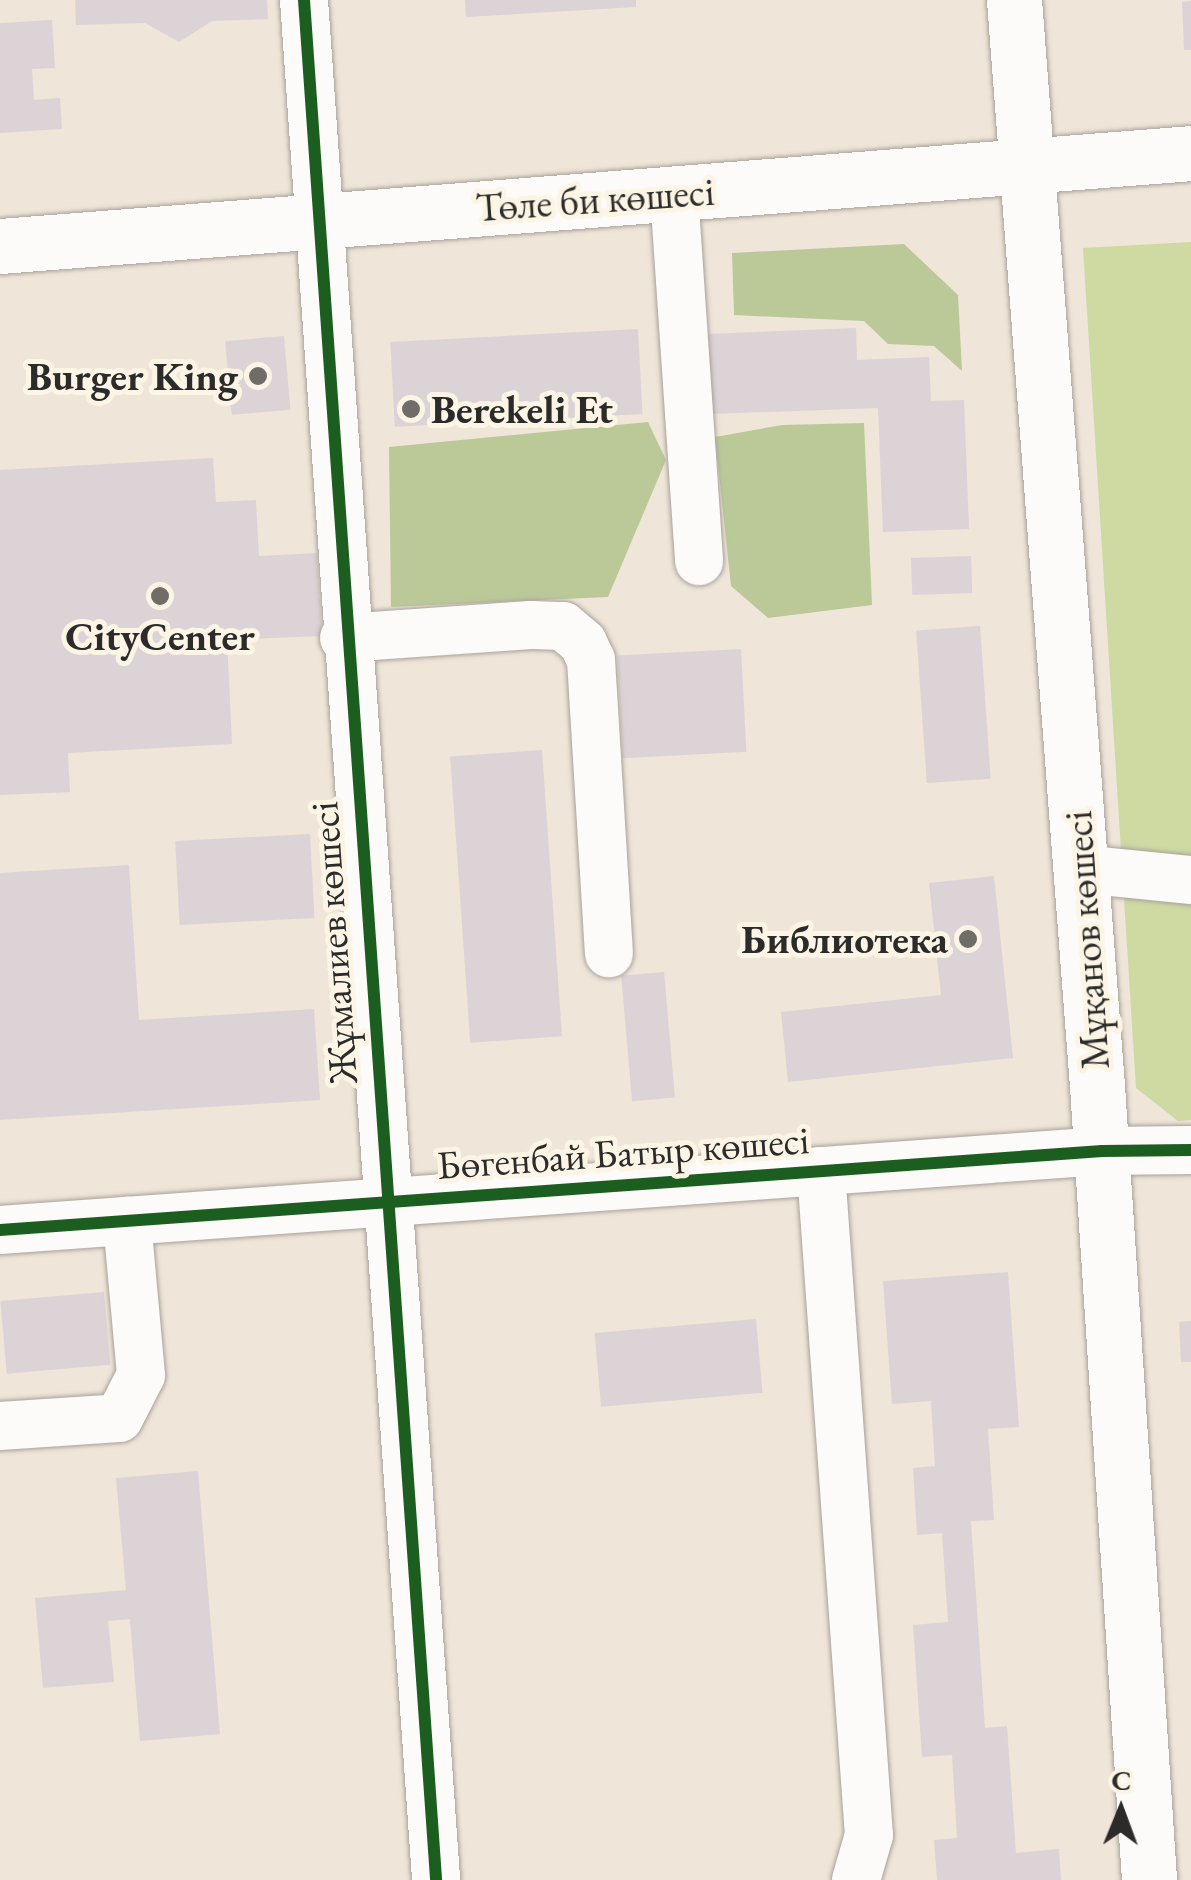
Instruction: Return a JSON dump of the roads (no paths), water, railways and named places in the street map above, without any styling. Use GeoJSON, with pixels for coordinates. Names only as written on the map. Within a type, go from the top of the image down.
{"type":"FeatureCollection","features":[{"type":"Feature","properties":{"kind":"main road","name":"Мұқанов көшесі"},"geometry":{"type":"LineString","coordinates":[[1014,0],[1102,1151],[1149,1880]]}},
{"type":"Feature","properties":{"kind":"main road","name":"Төле би көшесі"},"geometry":{"type":"LineString","coordinates":[[0,246],[1191,153]]}},
{"type":"Feature","properties":{"kind":"street","name":"Жұмалиев көшесі"},"geometry":{"type":"LineString","coordinates":[[304,0],[344,638],[436,1880]]}},
{"type":"Feature","properties":{"kind":"street"},"geometry":{"type":"LineString","coordinates":[[674,193],[699,561]]}},
{"type":"Feature","properties":{"kind":"street"},"geometry":{"type":"LineString","coordinates":[[344,638],[531,624],[564,626],[583,644],[592,660],[609,953]]}},
{"type":"Feature","properties":{"kind":"street"},"geometry":{"type":"LineString","coordinates":[[1080,869],[1191,880]]}},
{"type":"Feature","properties":{"kind":"street","name":"Бөгенбай Батыр көшесі"},"geometry":{"type":"LineString","coordinates":[[0,1230],[1102,1151],[1191,1150]]}},
{"type":"Feature","properties":{"kind":"street"},"geometry":{"type":"LineString","coordinates":[[821,1170],[869,1835],[856,1880]]}},
{"type":"Feature","properties":{"kind":"street"},"geometry":{"type":"LineString","coordinates":[[0,1426],[118,1418],[142,1375],[126,1220]]}},
{"type":"Feature","properties":{"kind":"place","name":"Burger King"},"geometry":{"type":"Point","coordinates":[258,376]}},
{"type":"Feature","properties":{"kind":"place","name":"Berekeli Et"},"geometry":{"type":"Point","coordinates":[411,409]}},
{"type":"Feature","properties":{"kind":"place","name":"CityCenter"},"geometry":{"type":"Point","coordinates":[160,596]}},
{"type":"Feature","properties":{"kind":"place","name":"Библиотека"},"geometry":{"type":"Point","coordinates":[968,939]}}]}
